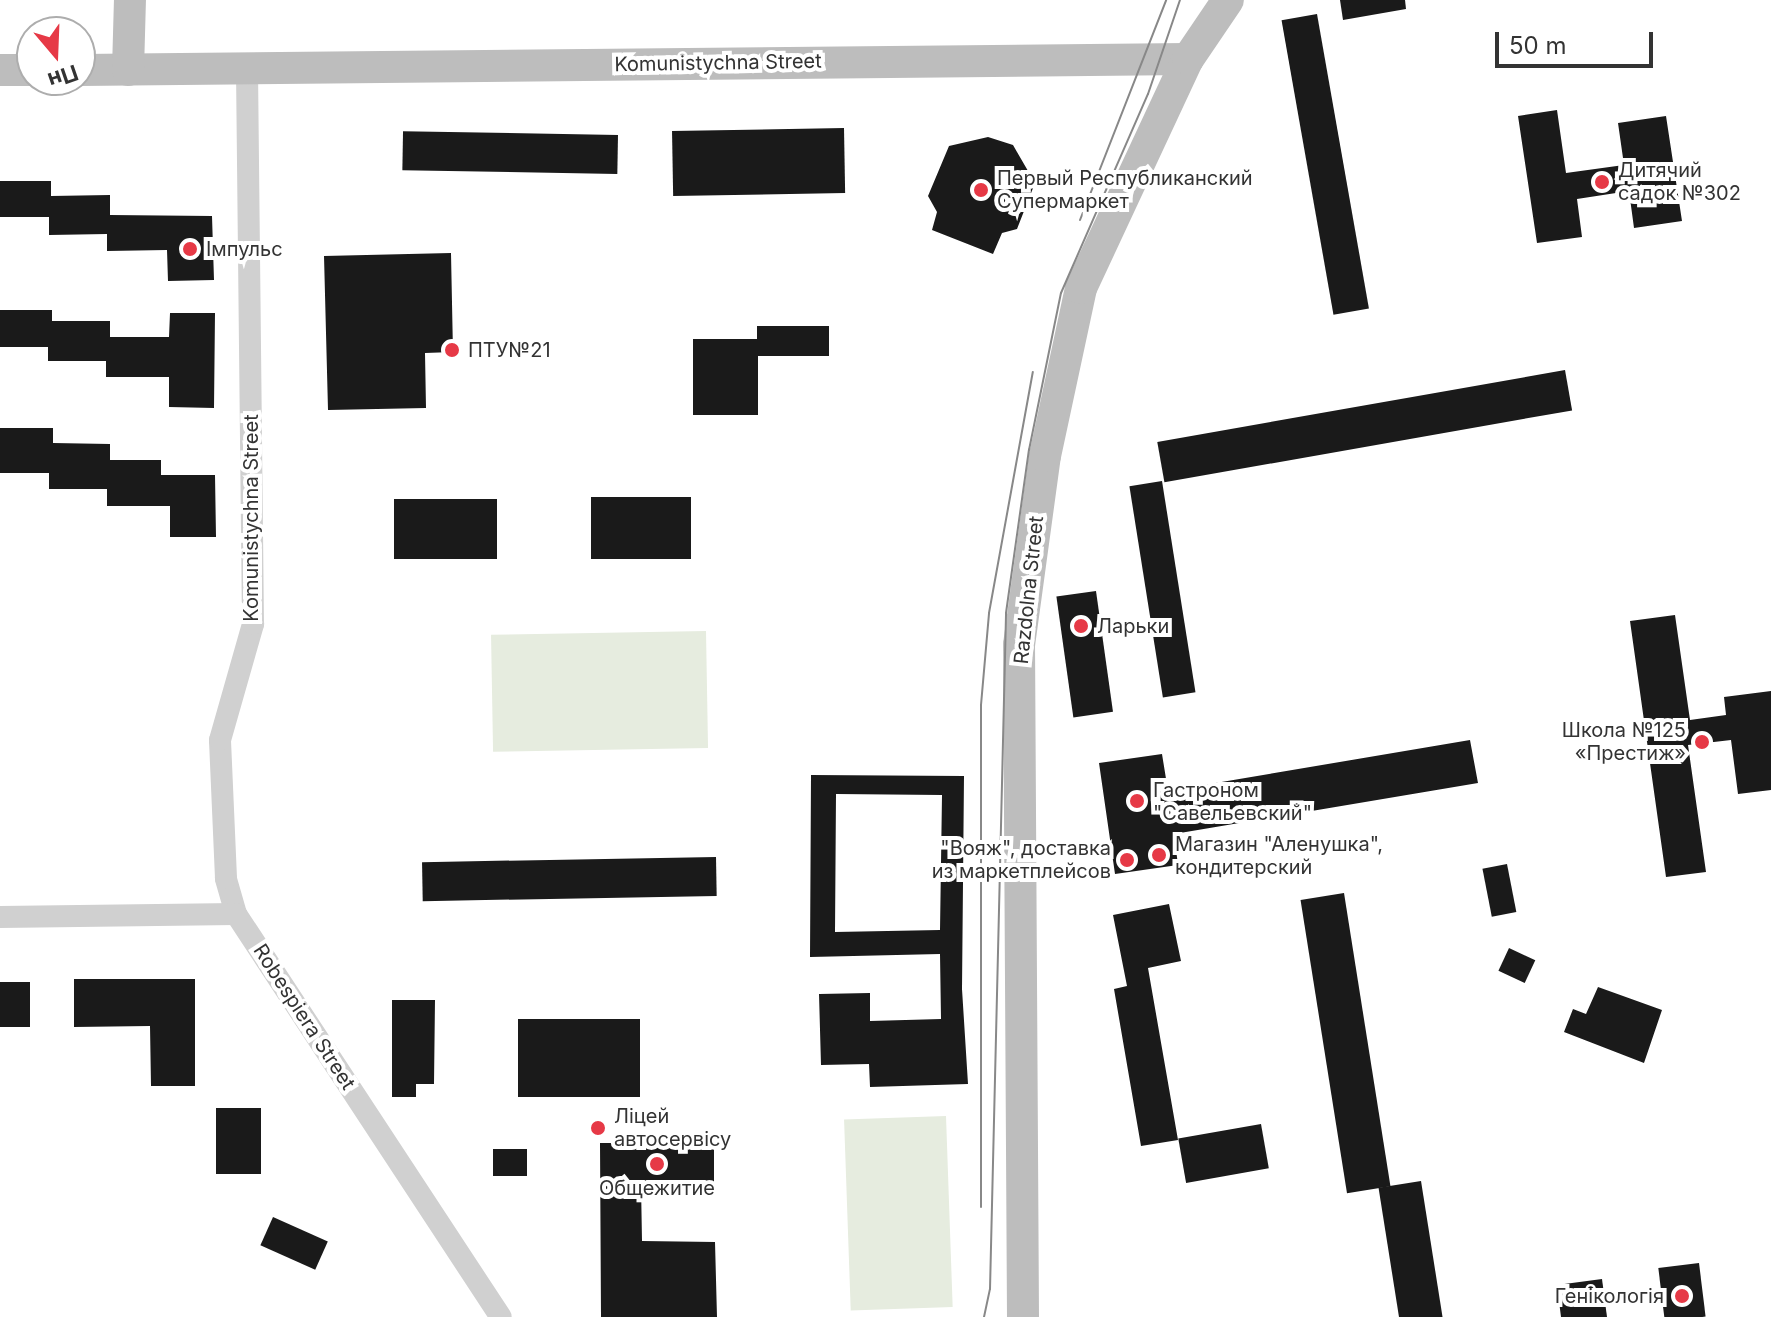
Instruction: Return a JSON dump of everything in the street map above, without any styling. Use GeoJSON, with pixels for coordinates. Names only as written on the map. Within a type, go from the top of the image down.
{"type":"FeatureCollection","features":[{"type":"Feature","properties":{"kind":"street"},"geometry":{"type":"LineString","coordinates":[[128,70],[130,0]]}},
{"type":"Feature","properties":{"kind":"street","name":"Razdolna Street"},"geometry":{"type":"LineString","coordinates":[[1023,1317],[1019,645],[1045,456],[1081,288],[1188,59],[1228,0]]}},
{"type":"Feature","properties":{"kind":"street","name":"Komunistychna Street"},"geometry":{"type":"LineString","coordinates":[[96,70],[1188,59]]}},
{"type":"Feature","properties":{"kind":"street","name":"Komunistychna Street"},"geometry":{"type":"LineString","coordinates":[[236,914],[226,878],[220,740],[253,624],[247,69]]}},
{"type":"Feature","properties":{"kind":"street"},"geometry":{"type":"LineString","coordinates":[[0,917],[236,914]]}},
{"type":"Feature","properties":{"kind":"street","name":"Robespiera Street"},"geometry":{"type":"LineString","coordinates":[[236,914],[501,1317]]}},
{"type":"Feature","properties":{"kind":"shaded area"},"geometry":{"type":"Polygon","coordinates":[[[706,631],[708,748],[493,752],[491,635],[706,631]]]}},
{"type":"Feature","properties":{"kind":"shaded area"},"geometry":{"type":"Polygon","coordinates":[[[946,1116],[953,1307],[851,1310],[844,1120],[946,1116]]]}},
{"type":"Feature","properties":{"kind":"building"},"geometry":{"type":"Polygon","coordinates":[[[1340,0],[1405,0],[1406,9],[1343,20],[1340,0]]]}},
{"type":"Feature","properties":{"kind":"building"},"geometry":{"type":"Polygon","coordinates":[[[1317,14],[1369,308],[1333,315],[1282,20],[1317,14]]]}},
{"type":"Feature","properties":{"kind":"building","name":"Дитячий садок №302"},"geometry":{"type":"Polygon","coordinates":[[[1557,110],[1566,173],[1624,165],[1618,123],[1666,116],[1682,221],[1634,228],[1629,191],[1577,199],[1582,237],[1537,243],[1518,116],[1557,110]]]}},
{"type":"Feature","properties":{"kind":"building"},"geometry":{"type":"Polygon","coordinates":[[[844,128],[845,193],[673,196],[672,131],[844,128]]]}},
{"type":"Feature","properties":{"kind":"building"},"geometry":{"type":"Polygon","coordinates":[[[403,131],[618,135],[617,174],[402,170],[403,131]]]}},
{"type":"Feature","properties":{"kind":"building","name":"Первый Республиканский Супермаркет"},"geometry":{"type":"Polygon","coordinates":[[[988,137],[1013,145],[1035,183],[1017,229],[1002,233],[993,254],[932,230],[937,212],[928,196],[949,146],[988,137]]]}},
{"type":"Feature","properties":{"kind":"building"},"geometry":{"type":"Polygon","coordinates":[[[0,181],[51,181],[51,196],[110,195],[110,215],[212,216],[214,280],[168,281],[167,250],[107,251],[107,234],[49,235],[49,217],[0,217],[0,181]]]}},
{"type":"Feature","properties":{"kind":"building"},"geometry":{"type":"Polygon","coordinates":[[[451,253],[453,352],[425,353],[426,408],[328,410],[324,256],[451,253]]]}},
{"type":"Feature","properties":{"kind":"building"},"geometry":{"type":"Polygon","coordinates":[[[0,310],[52,310],[52,321],[110,321],[110,337],[169,337],[170,313],[215,313],[214,408],[169,407],[169,377],[106,377],[106,361],[48,361],[48,347],[0,347],[0,310]]]}},
{"type":"Feature","properties":{"kind":"building"},"geometry":{"type":"Polygon","coordinates":[[[757,326],[829,326],[829,356],[758,356],[758,415],[693,415],[693,339],[757,339],[757,326]]]}},
{"type":"Feature","properties":{"kind":"building"},"geometry":{"type":"Polygon","coordinates":[[[1565,370],[1572,410],[1164,482],[1157,442],[1565,370]]]}},
{"type":"Feature","properties":{"kind":"building"},"geometry":{"type":"Polygon","coordinates":[[[0,428],[53,428],[53,443],[110,444],[110,460],[161,460],[161,475],[215,475],[216,537],[170,537],[170,506],[107,506],[107,489],[49,489],[49,473],[0,473],[0,428]]]}},
{"type":"Feature","properties":{"kind":"building"},"geometry":{"type":"Polygon","coordinates":[[[1162,481],[1195,692],[1163,698],[1129,486],[1162,481]]]}},
{"type":"Feature","properties":{"kind":"building"},"geometry":{"type":"Polygon","coordinates":[[[591,497],[691,497],[691,559],[591,559],[591,497]]]}},
{"type":"Feature","properties":{"kind":"building"},"geometry":{"type":"Polygon","coordinates":[[[394,499],[497,499],[497,559],[394,559],[394,499]]]}},
{"type":"Feature","properties":{"kind":"building","name":"Ларьки"},"geometry":{"type":"Polygon","coordinates":[[[1096,591],[1113,712],[1073,717],[1056,597],[1096,591]]]}},
{"type":"Feature","properties":{"kind":"building"},"geometry":{"type":"Polygon","coordinates":[[[1675,615],[1690,720],[1726,715],[1724,697],[1771,691],[1771,790],[1738,794],[1731,740],[1688,745],[1706,872],[1666,877],[1630,621],[1675,615]]]}},
{"type":"Feature","properties":{"kind":"building"},"geometry":{"type":"Polygon","coordinates":[[[1470,740],[1478,783],[1174,834],[1178,865],[1115,874],[1099,763],[1162,754],[1168,791],[1470,740]]]}},
{"type":"Feature","properties":{"kind":"building"},"geometry":{"type":"Polygon","coordinates":[[[811,775],[964,776],[962,989],[968,1084],[870,1087],[869,1064],[821,1065],[819,994],[870,993],[870,1021],[941,1019],[940,954],[810,957],[811,775]],[[836,794],[835,932],[940,930],[942,795],[836,794]]]}},
{"type":"Feature","properties":{"kind":"building"},"geometry":{"type":"Polygon","coordinates":[[[716,857],[717,896],[423,901],[422,862],[716,857]]]}},
{"type":"Feature","properties":{"kind":"building"},"geometry":{"type":"Polygon","coordinates":[[[1507,864],[1516,912],[1492,917],[1482,869],[1507,864]]]}},
{"type":"Feature","properties":{"kind":"building"},"geometry":{"type":"Polygon","coordinates":[[[1344,893],[1390,1186],[1347,1193],[1301,900],[1344,893]]]}},
{"type":"Feature","properties":{"kind":"building"},"geometry":{"type":"Polygon","coordinates":[[[1169,904],[1181,961],[1148,968],[1178,1140],[1141,1146],[1114,989],[1127,986],[1113,915],[1169,904]]]}},
{"type":"Feature","properties":{"kind":"building"},"geometry":{"type":"Polygon","coordinates":[[[1509,948],[1535,960],[1525,983],[1498,971],[1509,948]]]}},
{"type":"Feature","properties":{"kind":"building"},"geometry":{"type":"Polygon","coordinates":[[[74,979],[195,979],[195,1086],[151,1086],[150,1026],[74,1027],[74,979]]]}},
{"type":"Feature","properties":{"kind":"building"},"geometry":{"type":"Polygon","coordinates":[[[0,982],[30,982],[30,1027],[0,1027],[0,982]]]}},
{"type":"Feature","properties":{"kind":"building"},"geometry":{"type":"Polygon","coordinates":[[[1598,987],[1662,1010],[1644,1063],[1564,1032],[1573,1009],[1586,1014],[1598,987]]]}},
{"type":"Feature","properties":{"kind":"building"},"geometry":{"type":"Polygon","coordinates":[[[392,1000],[435,1000],[434,1084],[416,1084],[416,1097],[392,1097],[392,1000]]]}},
{"type":"Feature","properties":{"kind":"building"},"geometry":{"type":"Polygon","coordinates":[[[518,1019],[640,1019],[640,1097],[518,1097],[518,1019]]]}},
{"type":"Feature","properties":{"kind":"building"},"geometry":{"type":"Polygon","coordinates":[[[216,1108],[261,1108],[261,1174],[216,1174],[216,1108]]]}},
{"type":"Feature","properties":{"kind":"building"},"geometry":{"type":"Polygon","coordinates":[[[1261,1124],[1269,1168],[1186,1183],[1178,1139],[1261,1124]]]}},
{"type":"Feature","properties":{"kind":"building"},"geometry":{"type":"Polygon","coordinates":[[[600,1143],[714,1143],[714,1184],[641,1184],[642,1241],[715,1242],[717,1317],[601,1317],[600,1143]]]}},
{"type":"Feature","properties":{"kind":"building"},"geometry":{"type":"Polygon","coordinates":[[[493,1149],[527,1149],[527,1176],[493,1176],[493,1149]]]}},
{"type":"Feature","properties":{"kind":"building"},"geometry":{"type":"Polygon","coordinates":[[[1421,1181],[1443,1317],[1399,1317],[1379,1188],[1421,1181]]]}},
{"type":"Feature","properties":{"kind":"building"},"geometry":{"type":"Polygon","coordinates":[[[273,1217],[328,1241],[315,1270],[260,1245],[273,1217]]]}},
{"type":"Feature","properties":{"kind":"building"},"geometry":{"type":"Polygon","coordinates":[[[1699,1263],[1706,1317],[1664,1317],[1658,1268],[1699,1263]]]}},
{"type":"Feature","properties":{"kind":"building"},"geometry":{"type":"Polygon","coordinates":[[[1602,1279],[1607,1317],[1561,1317],[1557,1285],[1602,1279]]]}},
{"type":"Feature","properties":{"kind":"tram line"},"geometry":{"type":"LineString","coordinates":[[1080,220],[1166,0]]}},
{"type":"Feature","properties":{"kind":"tram line"},"geometry":{"type":"LineString","coordinates":[[984,1317],[990,1289],[1006,613],[1029,450],[1061,293],[1148,94],[1180,0]]}},
{"type":"Feature","properties":{"kind":"tram line"},"geometry":{"type":"LineString","coordinates":[[981,1207],[981,705],[989,613],[1033,372]]}},
{"type":"Feature","properties":{"kind":"place","name":"Дитячий садок №302"},"geometry":{"type":"Point","coordinates":[1602,182]}},
{"type":"Feature","properties":{"kind":"place","name":"Первый Республиканский Супермаркет"},"geometry":{"type":"Point","coordinates":[981,190]}},
{"type":"Feature","properties":{"kind":"place","name":"Імпульс"},"geometry":{"type":"Point","coordinates":[190,249]}},
{"type":"Feature","properties":{"kind":"place","name":"ПТУ№21"},"geometry":{"type":"Point","coordinates":[452,350]}},
{"type":"Feature","properties":{"kind":"place","name":"Ларьки"},"geometry":{"type":"Point","coordinates":[1081,626]}},
{"type":"Feature","properties":{"kind":"place","name":"Школа №125 «Престиж»"},"geometry":{"type":"Point","coordinates":[1702,742]}},
{"type":"Feature","properties":{"kind":"place","name":"Гастроном \"Савельевский\""},"geometry":{"type":"Point","coordinates":[1137,801]}},
{"type":"Feature","properties":{"kind":"place","name":"Магазин \"Аленушка\", кондитерский"},"geometry":{"type":"Point","coordinates":[1159,855]}},
{"type":"Feature","properties":{"kind":"place","name":"\"Вояж\", доставка из маркетплейсов"},"geometry":{"type":"Point","coordinates":[1127,860]}},
{"type":"Feature","properties":{"kind":"place","name":"Ліцей автосервісу"},"geometry":{"type":"Point","coordinates":[598,1128]}},
{"type":"Feature","properties":{"kind":"place","name":"Общежитие"},"geometry":{"type":"Point","coordinates":[657,1164]}},
{"type":"Feature","properties":{"kind":"place","name":"Генікологія"},"geometry":{"type":"Point","coordinates":[1682,1296]}}]}
